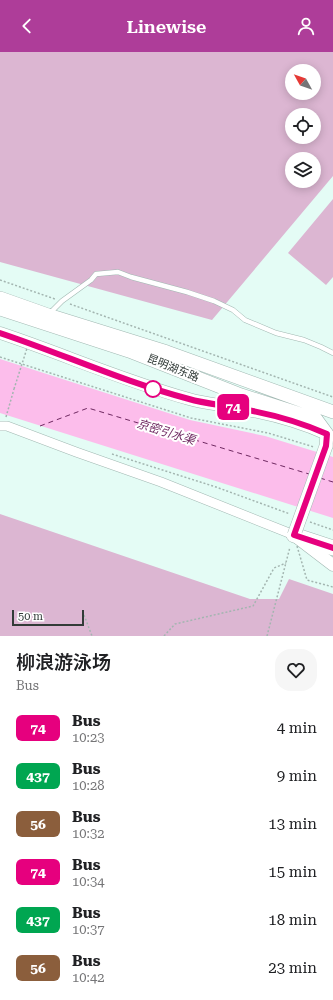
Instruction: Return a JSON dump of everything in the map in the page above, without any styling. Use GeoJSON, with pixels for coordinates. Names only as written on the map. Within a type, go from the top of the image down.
{"type":"FeatureCollection","features":[{"type":"Feature","properties":{"kind":"highway"},"geometry":{"type":"LineString","coordinates":[[294,535],[333,548]]}},
{"type":"Feature","properties":{"kind":"main road","name":"昆明湖东路"},"geometry":{"type":"LineString","coordinates":[[0,298],[48,315],[167,352],[333,412]]}},
{"type":"Feature","properties":{"kind":"main road","name":"昆明湖东路"},"geometry":{"type":"LineString","coordinates":[[0,309],[129,351],[241,395],[310,416],[316,419],[326,442]]}},
{"type":"Feature","properties":{"kind":"main road"},"geometry":{"type":"LineString","coordinates":[[294,535],[326,442]]}},
{"type":"Feature","properties":{"kind":"street"},"geometry":{"type":"LineString","coordinates":[[0,333],[29,342],[145,386],[190,400],[268,414],[311,427],[326,442]]}},
{"type":"Feature","properties":{"kind":"street"},"geometry":{"type":"LineString","coordinates":[[2,426],[7,426],[161,482],[294,535],[333,565]]}},
{"type":"Feature","properties":{"kind":"lane"},"geometry":{"type":"LineString","coordinates":[[48,315],[62,301],[91,280],[96,274],[118,272],[214,301],[233,310],[245,320],[276,333],[304,340],[333,353]]}},
{"type":"Feature","properties":{"kind":"path"},"geometry":{"type":"LineString","coordinates":[[0,280],[333,397]]}},
{"type":"Feature","properties":{"kind":"path"},"geometry":{"type":"LineString","coordinates":[[2,426],[29,342]]}},
{"type":"Feature","properties":{"kind":"path"},"geometry":{"type":"LineString","coordinates":[[0,357],[191,418],[268,433],[326,442]]}},
{"type":"Feature","properties":{"kind":"path"},"geometry":{"type":"LineString","coordinates":[[110,453],[216,487],[289,514]]}},
{"type":"Feature","properties":{"kind":"path"},"geometry":{"type":"LineString","coordinates":[[304,520],[333,530]]}},
{"type":"Feature","properties":{"kind":"path"},"geometry":{"type":"LineString","coordinates":[[267,636],[294,535]]}},
{"type":"Feature","properties":{"kind":"path"},"geometry":{"type":"LineString","coordinates":[[294,535],[307,580],[333,587]]}},
{"type":"Feature","properties":{"kind":"path"},"geometry":{"type":"LineString","coordinates":[[164,636],[175,624],[253,606],[274,568],[286,563]]}},
{"type":"Feature","properties":{"kind":"path"},"geometry":{"type":"LineString","coordinates":[[84,615],[92,636]]}},
{"type":"Feature","properties":{"kind":"shaded area"},"geometry":{"type":"Polygon","coordinates":[[[0,52],[333,52],[333,176],[212,320],[0,262],[0,52]]]}},
{"type":"Feature","properties":{"kind":"shaded area"},"geometry":{"type":"Polygon","coordinates":[[[333,199],[333,277],[326,285],[288,253],[333,199]]]}},
{"type":"Feature","properties":{"kind":"shaded area"},"geometry":{"type":"Polygon","coordinates":[[[0,514],[250,599],[279,599],[289,579],[333,594],[333,636],[0,636],[0,514]]]}},
{"type":"Feature","properties":{"kind":"water","name":"京密引水渠"},"geometry":{"type":"Polygon","coordinates":[[[0,359],[190,420],[265,436],[333,457],[333,518],[0,413],[0,359]]]}},
{"type":"Feature","properties":{"kind":"ferry route"},"geometry":{"type":"LineString","coordinates":[[40,426],[88,408],[309,474]]}},
{"type":"Feature","properties":{"kind":"ferry route"},"geometry":{"type":"LineString","coordinates":[[320,478],[333,482]]}},
{"type":"Feature","properties":{"kind":"bus line","name":"74"},"geometry":{"type":"LineString","coordinates":[[0,333],[145,386],[190,400],[268,414],[311,427],[327,434],[326,446],[294,535],[333,548]]}}]}
